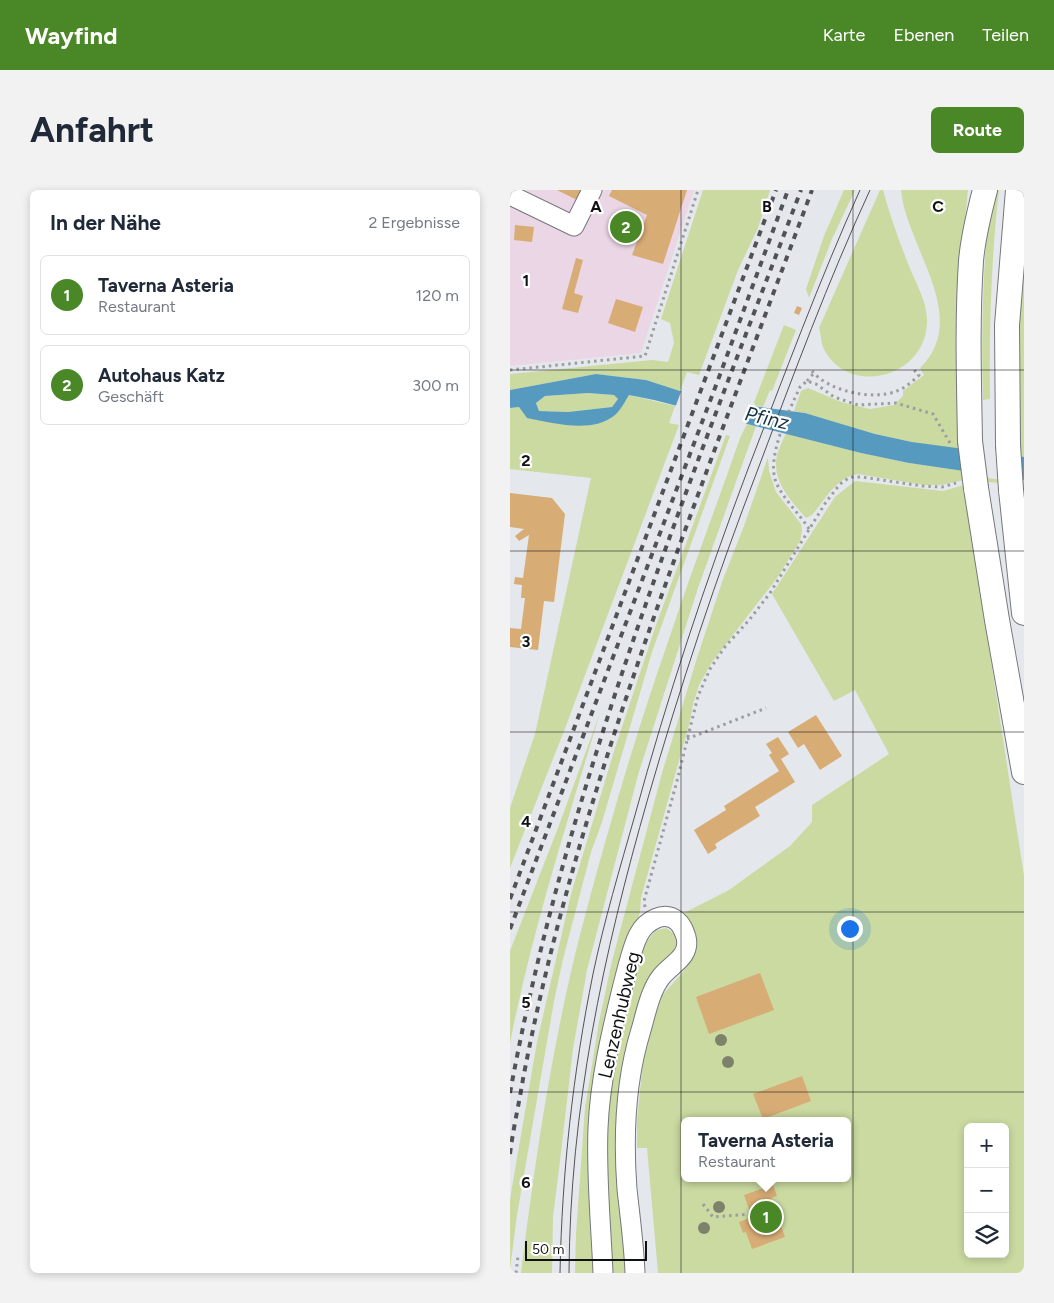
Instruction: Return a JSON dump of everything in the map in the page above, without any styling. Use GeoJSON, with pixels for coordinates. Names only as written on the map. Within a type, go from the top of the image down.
{"type":"FeatureCollection","features":[{"type":"Feature","properties":{"kind":"main road"},"geometry":{"type":"LineString","coordinates":[[985,190],[978,218],[972,260],[969,311],[969,379],[963,444],[1024,772]]}},
{"type":"Feature","properties":{"kind":"main road"},"geometry":{"type":"LineString","coordinates":[[1018,190],[1007,324],[1007,403],[1011,490],[1024,613]]}},
{"type":"Feature","properties":{"kind":"main road"},"geometry":{"type":"LineString","coordinates":[[969,379],[980,410],[984,413],[989,415],[995,414],[1002,410],[1007,403]]}},
{"type":"Feature","properties":{"kind":"street"},"geometry":{"type":"LineString","coordinates":[[510,195],[574,226],[592,190]]}},
{"type":"Feature","properties":{"kind":"street","name":"Lenzenhubweg"},"geometry":{"type":"LineString","coordinates":[[603,1273],[598,1128],[603,1083],[613,1028],[627,969],[639,934],[650,921],[658,917],[673,918],[683,927],[687,941],[686,948],[681,957],[661,976],[652,995],[634,1056],[628,1092],[627,1190],[633,1232],[635,1273]]}},
{"type":"Feature","properties":{"kind":"path"},"geometry":{"type":"LineString","coordinates":[[510,370],[645,356],[698,190]]}},
{"type":"Feature","properties":{"kind":"path"},"geometry":{"type":"LineString","coordinates":[[808,529],[784,496],[773,472],[773,457],[800,387],[807,382],[813,372],[823,380],[847,391],[873,395],[897,391],[905,386],[919,375],[913,369]]}},
{"type":"Feature","properties":{"kind":"path"},"geometry":{"type":"LineString","coordinates":[[807,382],[816,384],[834,397],[858,405],[896,403],[933,414],[951,445],[963,444]]}},
{"type":"Feature","properties":{"kind":"path"},"geometry":{"type":"LineString","coordinates":[[650,921],[645,911],[644,901],[698,696],[710,670],[724,648],[750,619],[770,592],[826,502],[840,484],[850,478],[862,477],[942,487],[970,484]]}},
{"type":"Feature","properties":{"kind":"path"},"geometry":{"type":"LineString","coordinates":[[687,739],[766,708]]}},
{"type":"Feature","properties":{"kind":"path"},"geometry":{"type":"LineString","coordinates":[[703,1204],[714,1216],[751,1214]]}},
{"type":"Feature","properties":{"kind":"path"},"geometry":{"type":"LineString","coordinates":[[516,1273],[518,1256]]}},
{"type":"Feature","properties":{"kind":"shaded area"},"geometry":{"type":"Polygon","coordinates":[[[510,190],[694,190],[641,353],[510,366],[510,190]]]}},
{"type":"Feature","properties":{"kind":"green space"},"geometry":{"type":"Polygon","coordinates":[[[703,190],[770,190],[758,228],[738,270],[699,375],[687,372],[680,391],[646,380],[596,374],[510,390],[510,374],[652,360],[668,362],[674,343],[670,323],[661,319],[703,190]]]}},
{"type":"Feature","properties":{"kind":"green space"},"geometry":{"type":"Polygon","coordinates":[[[844,190],[855,190],[832,239],[809,298],[806,289],[824,236],[844,190]]]}},
{"type":"Feature","properties":{"kind":"green space"},"geometry":{"type":"Polygon","coordinates":[[[880,190],[883,190],[898,238],[923,299],[927,320],[924,340],[914,356],[901,368],[884,375],[866,376],[849,373],[834,363],[823,347],[819,328],[880,190]]]}},
{"type":"Feature","properties":{"kind":"green space"},"geometry":{"type":"Polygon","coordinates":[[[901,190],[968,190],[957,304],[962,450],[875,434],[794,411],[801,391],[808,388],[841,402],[870,409],[894,405],[903,396],[903,391],[924,375],[920,368],[934,348],[940,327],[938,304],[932,281],[905,212],[901,190]]]}},
{"type":"Feature","properties":{"kind":"green space"},"geometry":{"type":"Polygon","coordinates":[[[991,190],[999,190],[991,294],[990,399],[983,400],[983,295],[991,190]]]}},
{"type":"Feature","properties":{"kind":"green space"},"geometry":{"type":"Polygon","coordinates":[[[1024,220],[1024,457],[1019,457],[1017,355],[1024,220]]]}},
{"type":"Feature","properties":{"kind":"green space"},"geometry":{"type":"Polygon","coordinates":[[[784,325],[796,330],[772,391],[770,390],[763,407],[753,405],[784,325]]]}},
{"type":"Feature","properties":{"kind":"green space"},"geometry":{"type":"Polygon","coordinates":[[[588,393],[615,395],[618,399],[612,407],[568,412],[539,411],[536,403],[545,396],[588,393]]]}},
{"type":"Feature","properties":{"kind":"green space"},"geometry":{"type":"Polygon","coordinates":[[[629,395],[675,406],[669,423],[679,425],[564,731],[510,868],[510,808],[535,734],[591,478],[510,469],[510,408],[519,407],[527,418],[616,414],[629,395]]]}},
{"type":"Feature","properties":{"kind":"green space"},"geometry":{"type":"Polygon","coordinates":[[[747,424],[756,426],[698,588],[638,775],[587,970],[573,1049],[553,1217],[552,1273],[521,1273],[538,1145],[561,1018],[580,935],[656,675],[740,438],[747,424]]]}},
{"type":"Feature","properties":{"kind":"green space"},"geometry":{"type":"Polygon","coordinates":[[[786,433],[861,453],[909,463],[1024,480],[1024,485],[965,480],[941,485],[923,485],[858,474],[850,476],[837,485],[812,515],[806,518],[784,490],[777,473],[777,455],[786,433]]]}},
{"type":"Feature","properties":{"kind":"green space"},"geometry":{"type":"Polygon","coordinates":[[[726,435],[730,436],[652,652],[602,822],[591,852],[563,959],[517,1215],[510,1269],[510,1201],[512,1187],[537,1042],[571,894],[615,748],[655,628],[726,435]]]}},
{"type":"Feature","properties":{"kind":"green space"},"geometry":{"type":"Polygon","coordinates":[[[768,457],[769,471],[776,492],[801,524],[800,541],[777,578],[712,662],[699,685],[693,704],[610,1022],[598,1273],[575,1273],[585,1108],[599,1022],[612,961],[662,773],[697,658],[723,579],[768,457]]]}},
{"type":"Feature","properties":{"kind":"green space"},"geometry":{"type":"Polygon","coordinates":[[[855,481],[943,491],[964,485],[1024,876],[1024,1273],[658,1273],[647,1148],[637,1148],[637,1121],[643,1061],[657,1001],[683,972],[694,952],[682,914],[729,890],[790,846],[812,822],[812,805],[889,754],[855,690],[834,701],[772,594],[835,497],[855,481]]]}},
{"type":"Feature","properties":{"kind":"green space"},"geometry":{"type":"Polygon","coordinates":[[[600,713],[539,918],[510,1043],[510,951],[600,713]]]}},
{"type":"Feature","properties":{"kind":"green space"},"geometry":{"type":"Polygon","coordinates":[[[666,928],[676,935],[677,948],[634,1036],[631,1273],[607,1273],[601,1128],[631,972],[645,944],[655,931],[666,928]]]}},
{"type":"Feature","properties":{"kind":"water","name":"Pfinz"},"geometry":{"type":"Polygon","coordinates":[[[596,374],[646,380],[680,391],[760,407],[805,413],[875,434],[912,442],[1024,457],[1024,480],[909,463],[861,453],[629,395],[617,413],[606,421],[584,426],[549,422],[527,418],[519,407],[510,408],[510,390],[596,374]],[[588,393],[545,396],[536,403],[539,411],[568,412],[612,407],[618,399],[614,395],[588,393]]]}},
{"type":"Feature","properties":{"kind":"pier"},"geometry":{"type":"Polygon","coordinates":[[[682,389],[755,403],[745,426],[675,408],[682,389]]]}},
{"type":"Feature","properties":{"kind":"pier"},"geometry":{"type":"Polygon","coordinates":[[[963,447],[1016,454],[1018,482],[965,475],[963,447]]]}},
{"type":"Feature","properties":{"kind":"building"},"geometry":{"type":"Polygon","coordinates":[[[557,190],[582,190],[577,200],[557,190]]]}},
{"type":"Feature","properties":{"kind":"building"},"geometry":{"type":"Polygon","coordinates":[[[612,190],[687,190],[663,264],[632,255],[647,215],[609,196],[612,190]]]}},
{"type":"Feature","properties":{"kind":"building"},"geometry":{"type":"Polygon","coordinates":[[[515,225],[534,227],[532,242],[514,240],[515,225]]]}},
{"type":"Feature","properties":{"kind":"building"},"geometry":{"type":"Polygon","coordinates":[[[576,258],[583,260],[574,293],[583,296],[578,313],[562,309],[576,258]]]}},
{"type":"Feature","properties":{"kind":"building"},"geometry":{"type":"Polygon","coordinates":[[[616,299],[643,307],[635,332],[608,323],[616,299]]]}},
{"type":"Feature","properties":{"kind":"building"},"geometry":{"type":"Polygon","coordinates":[[[797,306],[802,308],[799,315],[794,313],[797,306]]]}},
{"type":"Feature","properties":{"kind":"building"},"geometry":{"type":"Polygon","coordinates":[[[510,493],[552,498],[565,514],[554,602],[544,601],[538,650],[510,647],[510,628],[521,629],[525,598],[521,598],[522,585],[514,584],[515,577],[523,578],[529,535],[519,541],[515,536],[524,529],[510,527],[510,493]]]}},
{"type":"Feature","properties":{"kind":"building"},"geometry":{"type":"Polygon","coordinates":[[[816,715],[842,756],[820,770],[804,744],[798,748],[788,732],[816,715]]]}},
{"type":"Feature","properties":{"kind":"building"},"geometry":{"type":"Polygon","coordinates":[[[778,737],[789,754],[781,759],[795,782],[755,807],[760,816],[715,844],[717,848],[708,854],[694,830],[726,810],[724,806],[779,771],[769,755],[772,753],[766,744],[778,737]]]}},
{"type":"Feature","properties":{"kind":"building"},"geometry":{"type":"Polygon","coordinates":[[[760,973],[774,1010],[709,1034],[696,997],[760,973]]]}},
{"type":"Feature","properties":{"kind":"building"},"geometry":{"type":"Polygon","coordinates":[[[802,1076],[811,1101],[768,1117],[762,1117],[753,1094],[802,1076]]]}},
{"type":"Feature","properties":{"kind":"building"},"geometry":{"type":"Polygon","coordinates":[[[773,1185],[777,1196],[771,1198],[785,1237],[752,1249],[746,1232],[743,1233],[739,1222],[752,1217],[744,1195],[773,1185]]]}},
{"type":"Feature","properties":{"kind":"tram line"},"geometry":{"type":"LineString","coordinates":[[560,1273],[563,1198],[574,1085],[593,974],[612,894],[660,728],[687,641],[717,555],[802,329],[860,190]]}},
{"type":"Feature","properties":{"kind":"tram line"},"geometry":{"type":"LineString","coordinates":[[569,1273],[575,1152],[592,1033],[617,915],[648,798],[699,633],[728,551],[811,329],[870,190]]}},
{"type":"Feature","properties":{"kind":"railway"},"geometry":{"type":"LineString","coordinates":[[510,899],[776,190]]}},
{"type":"Feature","properties":{"kind":"railway"},"geometry":{"type":"LineString","coordinates":[[510,929],[788,190]]}},
{"type":"Feature","properties":{"kind":"railway"},"geometry":{"type":"LineString","coordinates":[[510,1093],[534,977],[564,862],[598,748],[675,523],[801,190]]}},
{"type":"Feature","properties":{"kind":"railway"},"geometry":{"type":"LineString","coordinates":[[510,1154],[523,1079],[548,966],[577,854],[611,744],[708,467],[812,190]]}},
{"type":"Feature","properties":{"kind":"place","name":"Autohaus Katz"},"geometry":{"type":"Point","coordinates":[626,227]}},
{"type":"Feature","properties":{"kind":"place","name":"Taverna Asteria"},"geometry":{"type":"Point","coordinates":[766,1217]}}]}
